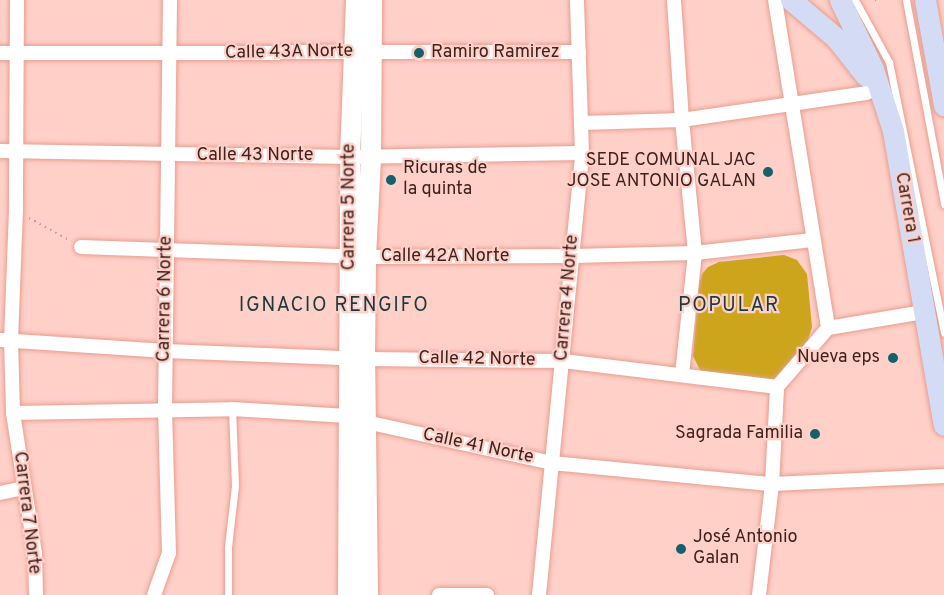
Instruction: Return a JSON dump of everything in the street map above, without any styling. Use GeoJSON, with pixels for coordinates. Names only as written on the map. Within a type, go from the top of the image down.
{"type":"FeatureCollection","features":[{"type":"Feature","properties":{"kind":"main road"},"geometry":{"type":"LineString","coordinates":[[791,0],[836,38],[875,89],[888,113]]}},
{"type":"Feature","properties":{"kind":"main road","name":"Carrera 1"},"geometry":{"type":"LineString","coordinates":[[840,0],[873,69],[888,113],[944,424]]}},
{"type":"Feature","properties":{"kind":"main road"},"geometry":{"type":"LineString","coordinates":[[925,0],[944,105]]}},
{"type":"Feature","properties":{"kind":"street","name":"Carrera 7 Norte"},"geometry":{"type":"LineString","coordinates":[[16,0],[15,255],[5,340],[23,488],[35,553],[36,595]]}},
{"type":"Feature","properties":{"kind":"street","name":"Carrera 6 Norte"},"geometry":{"type":"LineString","coordinates":[[154,595],[170,553],[165,409],[170,0]]}},
{"type":"Feature","properties":{"kind":"street","name":"Carrera 5 Norte"},"geometry":{"type":"LineString","coordinates":[[356,0],[371,157],[358,257]]}},
{"type":"Feature","properties":{"kind":"street","name":"Carrera 5 Norte"},"geometry":{"type":"LineString","coordinates":[[348,595],[357,419],[358,257],[350,157],[362,52],[372,0]]}},
{"type":"Feature","properties":{"kind":"street","name":"Carrera 4 Norte"},"geometry":{"type":"LineString","coordinates":[[539,595],[582,153],[577,0]]}},
{"type":"Feature","properties":{"kind":"street"},"geometry":{"type":"LineString","coordinates":[[674,0],[682,120],[695,253],[682,374]]}},
{"type":"Feature","properties":{"kind":"street"},"geometry":{"type":"LineString","coordinates":[[775,0],[828,328]]}},
{"type":"Feature","properties":{"kind":"street","name":"Calle 43A Norte"},"geometry":{"type":"LineString","coordinates":[[0,52],[168,54],[579,52]]}},
{"type":"Feature","properties":{"kind":"street"},"geometry":{"type":"LineString","coordinates":[[582,123],[682,120],[875,89]]}},
{"type":"Feature","properties":{"kind":"street","name":"Calle 43 Norte"},"geometry":{"type":"LineString","coordinates":[[0,151],[167,156],[350,157],[582,153]]}},
{"type":"Feature","properties":{"kind":"street","name":"Calle 42A Norte"},"geometry":{"type":"LineString","coordinates":[[81,247],[358,257],[572,256],[695,253],[812,240]]}},
{"type":"Feature","properties":{"kind":"street"},"geometry":{"type":"LineString","coordinates":[[0,254],[15,255]]}},
{"type":"Feature","properties":{"kind":"street"},"geometry":{"type":"LineString","coordinates":[[759,595],[772,484],[777,387],[828,328],[924,312]]}},
{"type":"Feature","properties":{"kind":"street","name":"Calle 42 Norte"},"geometry":{"type":"LineString","coordinates":[[5,340],[166,351],[357,358],[563,361],[777,387]]}},
{"type":"Feature","properties":{"kind":"street","name":"Calle 41 Norte"},"geometry":{"type":"LineString","coordinates":[[13,413],[232,409],[357,419],[552,463],[772,484],[944,476]]}},
{"type":"Feature","properties":{"kind":"street","name":"Carrera 5 Norte"},"geometry":{"type":"LineString","coordinates":[[357,419],[368,595]]}},
{"type":"Feature","properties":{"kind":"street"},"geometry":{"type":"LineString","coordinates":[[0,494],[23,488]]}},
{"type":"Feature","properties":{"kind":"street"},"geometry":{"type":"LineString","coordinates":[[439,595],[487,595]]}},
{"type":"Feature","properties":{"kind":"lane"},"geometry":{"type":"LineString","coordinates":[[855,0],[889,62],[944,332]]}},
{"type":"Feature","properties":{"kind":"lane"},"geometry":{"type":"LineString","coordinates":[[906,0],[944,204]]}},
{"type":"Feature","properties":{"kind":"lane"},"geometry":{"type":"LineString","coordinates":[[228,595],[228,547],[235,486],[232,409]]}},
{"type":"Feature","properties":{"kind":"path"},"geometry":{"type":"LineString","coordinates":[[16,210],[81,247]]}},
{"type":"Feature","properties":{"kind":"shaded area"},"geometry":{"type":"Polygon","coordinates":[[[784,255],[797,260],[807,274],[812,327],[807,343],[772,382],[701,372],[693,356],[702,274],[708,267],[719,262],[784,255]]]}},
{"type":"Feature","properties":{"kind":"place","name":"Ramiro Ramirez"},"geometry":{"type":"Point","coordinates":[419,53]}},
{"type":"Feature","properties":{"kind":"place","name":"SEDE COMUNAL JAC JOSE ANTONIO GALAN"},"geometry":{"type":"Point","coordinates":[768,172]}},
{"type":"Feature","properties":{"kind":"place","name":"Ricuras de la quinta"},"geometry":{"type":"Point","coordinates":[391,180]}},
{"type":"Feature","properties":{"kind":"place","name":"Nueva eps"},"geometry":{"type":"Point","coordinates":[893,358]}},
{"type":"Feature","properties":{"kind":"place","name":"Sagrada Familia"},"geometry":{"type":"Point","coordinates":[815,434]}},
{"type":"Feature","properties":{"kind":"place","name":"José Antonio Galan"},"geometry":{"type":"Point","coordinates":[681,549]}},
{"type":"Feature","properties":{"kind":"district","name":"IGNACIO RENGIFO"},"geometry":{"type":"Point","coordinates":[334,306]}},
{"type":"Feature","properties":{"kind":"district","name":"POPULAR"},"geometry":{"type":"Point","coordinates":[729,306]}}]}
